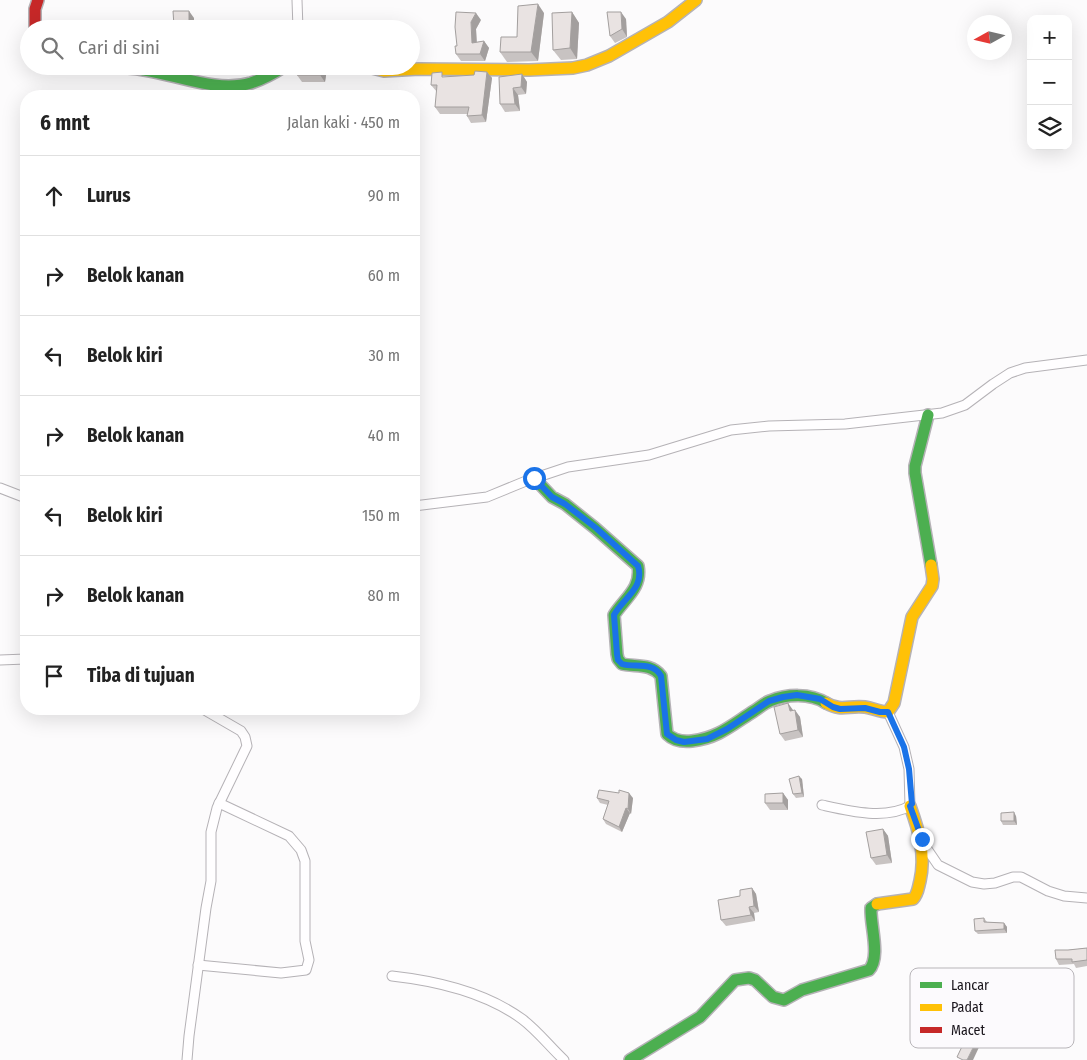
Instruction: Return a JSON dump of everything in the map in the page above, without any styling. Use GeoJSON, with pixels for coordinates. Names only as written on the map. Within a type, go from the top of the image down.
{"type":"FeatureCollection","features":[{"type":"Feature","properties":{"kind":"street"},"geometry":{"type":"LineString","coordinates":[[35,20],[35,9],[38,0]]}},
{"type":"Feature","properties":{"kind":"street"},"geometry":{"type":"LineString","coordinates":[[297,0],[298,20]]}},
{"type":"Feature","properties":{"kind":"street"},"geometry":{"type":"LineString","coordinates":[[420,69],[529,70],[573,68],[586,65],[608,56],[668,22],[696,0]]}},
{"type":"Feature","properties":{"kind":"street"},"geometry":{"type":"LineString","coordinates":[[171,75],[223,86],[238,87],[258,81],[269,75]]}},
{"type":"Feature","properties":{"kind":"street"},"geometry":{"type":"LineString","coordinates":[[420,505],[487,497],[534,478],[568,468],[649,455],[731,430],[769,426],[845,424],[942,413],[965,405],[1010,373],[1025,368],[1087,360]]}},
{"type":"Feature","properties":{"kind":"street"},"geometry":{"type":"LineString","coordinates":[[888,712],[894,703],[912,617],[926,597],[933,582],[915,473],[915,466],[928,415]]}},
{"type":"Feature","properties":{"kind":"street"},"geometry":{"type":"LineString","coordinates":[[534,478],[552,497],[565,504],[596,528],[638,566],[640,573],[636,587],[614,615],[618,660],[622,664],[648,666],[659,671],[665,728],[670,737],[684,742],[707,739],[727,729],[769,701],[797,695],[820,699],[840,709],[865,708],[888,712]]}},
{"type":"Feature","properties":{"kind":"street"},"geometry":{"type":"LineString","coordinates":[[0,488],[20,496]]}},
{"type":"Feature","properties":{"kind":"street"},"geometry":{"type":"LineString","coordinates":[[0,660],[20,659]]}},
{"type":"Feature","properties":{"kind":"street"},"geometry":{"type":"LineString","coordinates":[[888,712],[904,747],[909,769],[912,804],[910,806],[923,843],[938,865],[972,882],[990,884],[1013,877],[1021,877],[1048,891],[1064,896],[1087,898]]}},
{"type":"Feature","properties":{"kind":"street"},"geometry":{"type":"LineString","coordinates":[[187,1060],[188,1036],[211,881],[211,832],[219,803],[247,746],[245,737],[234,726],[214,715]]}},
{"type":"Feature","properties":{"kind":"street"},"geometry":{"type":"LineString","coordinates":[[198,965],[281,972],[306,970],[309,960],[305,941],[305,861],[301,850],[289,836],[219,803]]}},
{"type":"Feature","properties":{"kind":"street"},"geometry":{"type":"LineString","coordinates":[[822,805],[873,814],[910,806]]}},
{"type":"Feature","properties":{"kind":"street"},"geometry":{"type":"LineString","coordinates":[[630,1060],[700,1017],[735,980],[749,978],[755,980],[773,996],[779,1000],[784,1000],[802,990],[868,971],[872,967],[875,957],[871,908],[876,904],[909,900],[916,897],[922,876],[923,843]]}},
{"type":"Feature","properties":{"kind":"street"},"geometry":{"type":"LineString","coordinates":[[392,976],[462,989],[498,1005],[523,1020],[564,1060]]}},
{"type":"Feature","properties":{"kind":"building"},"geometry":{"type":"Polygon","coordinates":[[[538,4],[531,52],[500,52],[501,37],[517,37],[518,6],[538,4]]]}},
{"type":"Feature","properties":{"kind":"building"},"geometry":{"type":"Polygon","coordinates":[[[173,11],[189,11],[189,20],[174,20],[173,11]]]}},
{"type":"Feature","properties":{"kind":"building"},"geometry":{"type":"Polygon","coordinates":[[[456,12],[476,13],[471,22],[472,43],[484,41],[480,54],[456,54],[456,12]]]}},
{"type":"Feature","properties":{"kind":"building"},"geometry":{"type":"Polygon","coordinates":[[[572,12],[570,48],[553,50],[552,13],[572,12]]]}},
{"type":"Feature","properties":{"kind":"building"},"geometry":{"type":"Polygon","coordinates":[[[607,12],[621,12],[622,29],[610,36],[607,12]]]}},
{"type":"Feature","properties":{"kind":"building"},"geometry":{"type":"Polygon","coordinates":[[[475,71],[487,72],[482,115],[467,116],[469,107],[435,107],[437,85],[431,85],[432,73],[442,72],[442,77],[474,75],[475,71]]]}},
{"type":"Feature","properties":{"kind":"building"},"geometry":{"type":"Polygon","coordinates":[[[522,74],[521,87],[513,88],[515,104],[500,104],[499,77],[522,74]]]}},
{"type":"Feature","properties":{"kind":"building"},"geometry":{"type":"Polygon","coordinates":[[[788,703],[790,711],[795,710],[798,730],[780,734],[774,707],[788,703]]]}},
{"type":"Feature","properties":{"kind":"building"},"geometry":{"type":"Polygon","coordinates":[[[799,776],[802,793],[793,794],[789,779],[799,776]]]}},
{"type":"Feature","properties":{"kind":"building"},"geometry":{"type":"Polygon","coordinates":[[[599,790],[619,793],[619,790],[629,793],[628,809],[626,808],[619,827],[603,819],[609,801],[597,798],[599,790]]]}},
{"type":"Feature","properties":{"kind":"building"},"geometry":{"type":"Polygon","coordinates":[[[783,793],[783,803],[765,803],[765,794],[783,793]]]}},
{"type":"Feature","properties":{"kind":"building"},"geometry":{"type":"Polygon","coordinates":[[[1014,812],[1014,821],[1001,821],[1001,813],[1014,812]]]}},
{"type":"Feature","properties":{"kind":"building"},"geometry":{"type":"Polygon","coordinates":[[[883,829],[887,855],[871,858],[866,832],[883,829]]]}},
{"type":"Feature","properties":{"kind":"building"},"geometry":{"type":"Polygon","coordinates":[[[752,888],[754,906],[749,907],[751,915],[721,920],[718,900],[740,896],[740,890],[752,888]]]}},
{"type":"Feature","properties":{"kind":"building"},"geometry":{"type":"Polygon","coordinates":[[[984,918],[984,922],[1004,923],[1004,929],[975,931],[974,919],[984,918]]]}},
{"type":"Feature","properties":{"kind":"building"},"geometry":{"type":"Polygon","coordinates":[[[1087,948],[1087,960],[1072,962],[1072,959],[1056,959],[1055,950],[1087,948]]]}},
{"type":"Feature","properties":{"kind":"building"},"geometry":{"type":"Polygon","coordinates":[[[961,1048],[973,1048],[967,1060],[957,1057],[961,1048]]]}},
{"type":"Feature","properties":{"kind":"traffic: fast"},"geometry":{"type":"LineString","coordinates":[[169,75],[211,85],[225,86],[251,83],[270,75]]}},
{"type":"Feature","properties":{"kind":"traffic: fast"},"geometry":{"type":"LineString","coordinates":[[928,415],[915,466],[915,473],[931,565]]}},
{"type":"Feature","properties":{"kind":"traffic: fast"},"geometry":{"type":"LineString","coordinates":[[534,478],[552,497],[565,504],[595,528],[638,566],[639,574],[635,587],[614,615],[617,654],[622,664],[648,667],[661,676],[667,734],[676,740],[685,741],[710,737],[732,726],[766,703],[784,697],[806,696],[826,703]]}},
{"type":"Feature","properties":{"kind":"traffic: fast"},"geometry":{"type":"LineString","coordinates":[[630,1060],[700,1017],[735,980],[749,978],[755,980],[773,997],[784,1000],[802,990],[869,970],[875,949],[871,908],[877,904]]}},
{"type":"Feature","properties":{"kind":"traffic: slow"},"geometry":{"type":"LineString","coordinates":[[420,69],[529,70],[573,68],[587,65],[609,56],[668,22],[696,0]]}},
{"type":"Feature","properties":{"kind":"traffic: slow"},"geometry":{"type":"LineString","coordinates":[[826,703],[841,708],[865,707],[888,712],[894,703],[912,617],[932,586],[931,565]]}},
{"type":"Feature","properties":{"kind":"traffic: slow"},"geometry":{"type":"LineString","coordinates":[[877,904],[913,899],[917,893],[922,871],[922,852],[919,834],[910,806]]}},
{"type":"Feature","properties":{"kind":"traffic: jam"},"geometry":{"type":"LineString","coordinates":[[35,20],[35,9],[38,0]]}},
{"type":"Feature","properties":{"kind":"route"},"geometry":{"type":"LineString","coordinates":[[534,478],[552,497],[565,504],[596,528],[638,566],[640,573],[639,581],[614,615],[618,660],[622,664],[648,666],[659,671],[665,728],[670,737],[684,742],[698,742],[727,729],[769,701],[797,695],[820,699],[840,709],[865,708],[888,712],[904,747],[909,769],[912,804],[910,806],[922,839]]}}]}
